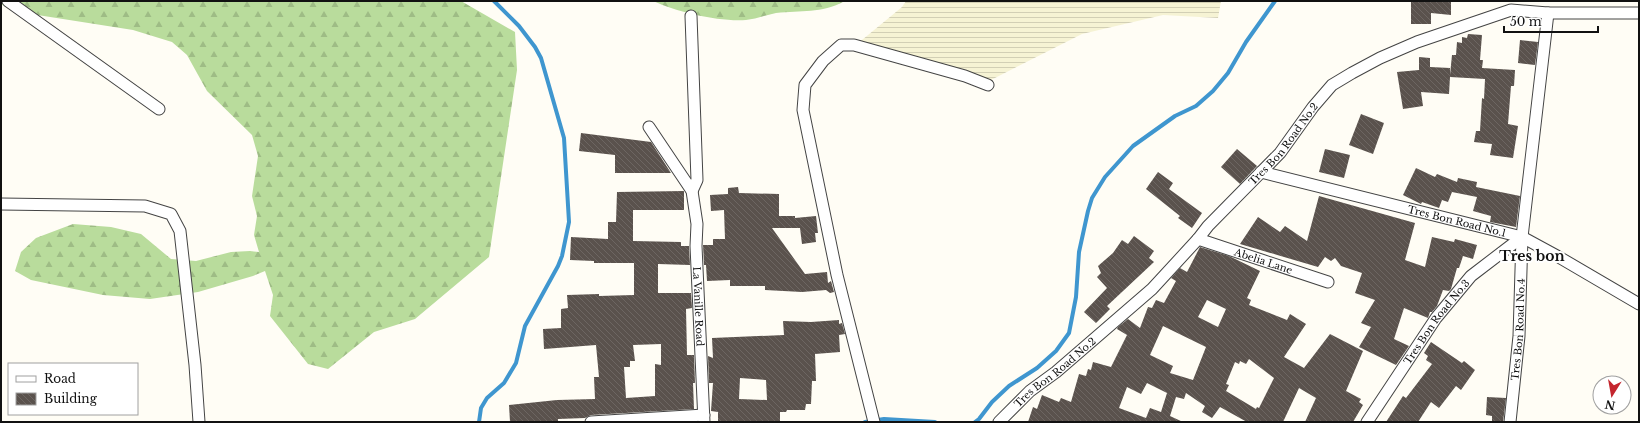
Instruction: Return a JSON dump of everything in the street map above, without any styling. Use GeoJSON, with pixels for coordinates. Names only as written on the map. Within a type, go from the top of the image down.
{"type":"FeatureCollection","features":[{"type":"Feature","properties":{"kind":"street"},"geometry":{"type":"LineString","coordinates":[[8,1],[159,109]]}},
{"type":"Feature","properties":{"kind":"street","name":"Tres Bon Road No.2"},"geometry":{"type":"LineString","coordinates":[[999,422],[1030,391],[1056,372],[1142,298],[1198,239],[1208,226],[1280,153],[1313,107],[1332,85],[1380,58],[1417,42],[1513,6],[1548,13],[1639,13]]}},
{"type":"Feature","properties":{"kind":"street","name":"Tres Bon Road No.4"},"geometry":{"type":"LineString","coordinates":[[1510,422],[1519,336],[1522,237],[1548,13]]}},
{"type":"Feature","properties":{"kind":"street","name":"La Vanille Road"},"geometry":{"type":"LineString","coordinates":[[692,16],[697,180],[692,191]]}},
{"type":"Feature","properties":{"kind":"street"},"geometry":{"type":"LineString","coordinates":[[874,422],[837,275],[803,110],[805,85],[823,61],[841,45],[854,45],[965,76],[988,86]]}},
{"type":"Feature","properties":{"kind":"street","name":"La Vanille Road"},"geometry":{"type":"LineString","coordinates":[[650,127],[692,191],[697,224],[696,246],[704,418]]}},
{"type":"Feature","properties":{"kind":"street","name":"Tres Bon Road No.1"},"geometry":{"type":"LineString","coordinates":[[1261,172],[1522,237],[1558,256],[1639,304]]}},
{"type":"Feature","properties":{"kind":"street"},"geometry":{"type":"LineString","coordinates":[[1,204],[145,206],[172,214],[180,231],[195,365],[199,422]]}},
{"type":"Feature","properties":{"kind":"street","name":"Tres Bon Road No.3"},"geometry":{"type":"LineString","coordinates":[[1367,422],[1436,318],[1470,276],[1522,237]]}},
{"type":"Feature","properties":{"kind":"street","name":"Abelia Lane"},"geometry":{"type":"LineString","coordinates":[[1198,239],[1328,282]]}},
{"type":"Feature","properties":{"kind":"street"},"geometry":{"type":"LineString","coordinates":[[591,422],[704,418]]}},
{"type":"Feature","properties":{"kind":"shaded area"},"geometry":{"type":"Polygon","coordinates":[[[906,1],[1221,1],[1218,18],[1163,15],[1082,34],[991,80],[933,69],[851,49],[902,7],[906,1]]]}},
{"type":"Feature","properties":{"kind":"green space"},"geometry":{"type":"Polygon","coordinates":[[[1,1],[461,1],[515,32],[517,70],[489,257],[415,319],[374,332],[328,369],[308,364],[270,316],[273,295],[265,271],[198,292],[150,299],[103,295],[31,280],[15,271],[21,252],[36,238],[73,224],[111,227],[141,234],[171,259],[196,261],[231,252],[259,252],[254,235],[257,216],[252,196],[258,156],[252,135],[207,91],[187,55],[172,42],[133,30],[12,11],[1,4],[1,1]]]}},
{"type":"Feature","properties":{"kind":"green space"},"geometry":{"type":"Polygon","coordinates":[[[653,1],[845,1],[819,10],[776,13],[746,20],[735,20],[711,18],[698,15],[674,9],[653,1]]]}},
{"type":"Feature","properties":{"kind":"building"},"geometry":{"type":"Polygon","coordinates":[[[1411,1],[1451,1],[1451,15],[1431,13],[1431,24],[1411,24],[1411,1]]]}},
{"type":"Feature","properties":{"kind":"building"},"geometry":{"type":"Polygon","coordinates":[[[1468,34],[1482,35],[1480,60],[1483,60],[1482,68],[1515,70],[1514,86],[1511,86],[1508,124],[1518,126],[1513,158],[1490,155],[1492,144],[1474,142],[1476,131],[1480,131],[1485,79],[1450,77],[1449,94],[1421,92],[1423,106],[1403,109],[1397,72],[1419,70],[1419,57],[1430,58],[1430,67],[1450,68],[1450,75],[1452,55],[1456,55],[1457,42],[1462,43],[1462,37],[1467,38],[1468,34]]]}},
{"type":"Feature","properties":{"kind":"building"},"geometry":{"type":"Polygon","coordinates":[[[1520,40],[1538,42],[1535,65],[1518,63],[1520,40]]]}},
{"type":"Feature","properties":{"kind":"building"},"geometry":{"type":"Polygon","coordinates":[[[1361,114],[1384,123],[1373,154],[1349,145],[1361,114]]]}},
{"type":"Feature","properties":{"kind":"building"},"geometry":{"type":"Polygon","coordinates":[[[581,133],[651,142],[671,173],[615,173],[615,155],[579,151],[581,133]]]}},
{"type":"Feature","properties":{"kind":"building"},"geometry":{"type":"Polygon","coordinates":[[[1237,149],[1257,166],[1240,184],[1221,167],[1237,149]]]}},
{"type":"Feature","properties":{"kind":"building"},"geometry":{"type":"Polygon","coordinates":[[[1325,149],[1350,155],[1344,178],[1319,172],[1325,149]]]}},
{"type":"Feature","properties":{"kind":"building"},"geometry":{"type":"Polygon","coordinates":[[[1416,168],[1435,177],[1437,174],[1457,182],[1458,178],[1477,182],[1476,187],[1520,196],[1516,227],[1490,222],[1491,216],[1473,211],[1477,197],[1452,192],[1448,202],[1442,200],[1439,208],[1422,202],[1421,204],[1403,195],[1416,168]]]}},
{"type":"Feature","properties":{"kind":"building"},"geometry":{"type":"Polygon","coordinates":[[[1158,172],[1173,183],[1169,189],[1202,213],[1192,228],[1178,218],[1180,216],[1146,189],[1158,172]]]}},
{"type":"Feature","properties":{"kind":"building"},"geometry":{"type":"Polygon","coordinates":[[[738,187],[739,193],[779,194],[779,216],[795,216],[795,218],[816,216],[818,233],[815,233],[816,242],[802,244],[800,228],[772,228],[805,274],[827,272],[828,283],[831,281],[834,292],[830,293],[826,290],[802,292],[765,290],[765,286],[730,286],[730,280],[707,281],[706,265],[704,265],[703,245],[713,245],[713,239],[725,239],[724,210],[711,211],[710,195],[728,194],[728,188],[738,187]]]}},
{"type":"Feature","properties":{"kind":"building"},"geometry":{"type":"Polygon","coordinates":[[[684,191],[684,210],[633,210],[633,241],[681,242],[681,246],[689,246],[690,265],[658,264],[658,293],[691,293],[692,308],[686,309],[687,355],[694,355],[694,409],[591,415],[585,418],[558,419],[558,421],[510,422],[509,405],[557,400],[595,399],[594,377],[599,377],[596,345],[544,349],[543,329],[561,328],[561,309],[568,308],[567,295],[634,295],[634,263],[594,263],[594,261],[570,260],[571,237],[608,239],[608,222],[616,222],[617,192],[684,191]],[[661,344],[633,345],[635,361],[630,361],[630,367],[624,367],[626,398],[655,396],[655,364],[661,365],[661,344]]]}},
{"type":"Feature","properties":{"kind":"building"},"geometry":{"type":"Polygon","coordinates":[[[1319,196],[1415,223],[1405,260],[1425,267],[1432,237],[1454,242],[1455,239],[1477,245],[1473,259],[1463,256],[1459,268],[1457,268],[1451,289],[1449,291],[1443,290],[1437,306],[1432,312],[1430,312],[1428,318],[1404,308],[1394,339],[1409,346],[1396,365],[1359,347],[1371,327],[1361,323],[1375,300],[1355,293],[1362,273],[1341,266],[1335,258],[1331,261],[1325,257],[1318,267],[1240,244],[1258,217],[1280,232],[1285,226],[1307,241],[1319,196]]]}},
{"type":"Feature","properties":{"kind":"building"},"geometry":{"type":"Polygon","coordinates":[[[1134,236],[1154,251],[1149,258],[1154,262],[1107,306],[1110,309],[1096,323],[1084,312],[1107,288],[1097,277],[1101,273],[1098,266],[1113,253],[1122,240],[1128,244],[1134,236]]]}},
{"type":"Feature","properties":{"kind":"building"},"geometry":{"type":"Polygon","coordinates":[[[1200,247],[1229,256],[1260,271],[1247,298],[1251,300],[1249,305],[1287,320],[1290,314],[1306,324],[1284,357],[1304,368],[1330,334],[1363,351],[1346,391],[1361,399],[1359,402],[1363,405],[1353,422],[1305,422],[1316,398],[1299,388],[1283,422],[1247,422],[1220,407],[1212,418],[1202,412],[1205,406],[1186,393],[1184,399],[1176,397],[1170,416],[1183,422],[1028,422],[1033,407],[1037,409],[1042,395],[1059,402],[1061,398],[1071,402],[1079,374],[1086,376],[1088,369],[1091,370],[1093,362],[1111,367],[1127,335],[1117,329],[1118,327],[1128,319],[1140,328],[1148,307],[1152,308],[1156,300],[1164,303],[1176,281],[1171,278],[1180,268],[1187,272],[1200,247]],[[1207,300],[1198,317],[1218,327],[1226,309],[1207,300]],[[1163,326],[1150,355],[1173,366],[1170,373],[1193,380],[1206,347],[1163,326]],[[1249,359],[1246,364],[1240,361],[1239,364],[1235,362],[1226,384],[1229,385],[1226,391],[1256,409],[1257,407],[1259,408],[1274,378],[1249,359]],[[1147,383],[1141,394],[1127,387],[1119,408],[1146,418],[1150,408],[1161,412],[1167,393],[1147,383]]]}},
{"type":"Feature","properties":{"kind":"building"},"geometry":{"type":"Polygon","coordinates":[[[839,320],[839,324],[842,323],[845,334],[839,335],[840,352],[815,354],[816,381],[812,381],[811,404],[806,404],[805,410],[787,410],[786,412],[780,412],[780,422],[718,422],[718,412],[711,411],[713,383],[709,383],[708,356],[713,358],[712,338],[784,335],[783,321],[811,322],[839,320]],[[740,378],[739,399],[767,400],[766,380],[740,378]]]}},
{"type":"Feature","properties":{"kind":"building"},"geometry":{"type":"Polygon","coordinates":[[[1431,342],[1462,363],[1464,361],[1475,370],[1461,390],[1456,386],[1439,408],[1431,402],[1418,422],[1386,422],[1403,396],[1406,398],[1432,364],[1426,360],[1428,356],[1424,353],[1431,342]]]}},
{"type":"Feature","properties":{"kind":"building"},"geometry":{"type":"Polygon","coordinates":[[[1487,397],[1506,398],[1503,422],[1492,421],[1492,416],[1486,415],[1487,397]]]}},
{"type":"Feature","properties":{"kind":"waterway"},"geometry":{"type":"LineString","coordinates":[[479,422],[481,408],[487,398],[504,383],[516,363],[525,326],[562,256],[569,222],[564,138],[541,58],[535,47],[519,26],[494,1]]}},
{"type":"Feature","properties":{"kind":"waterway"},"geometry":{"type":"LineString","coordinates":[[975,422],[992,402],[1009,386],[1037,368],[1056,351],[1069,333],[1076,297],[1079,252],[1088,211],[1092,198],[1105,177],[1133,146],[1175,116],[1196,106],[1213,91],[1228,73],[1246,42],[1275,1]]}},
{"type":"Feature","properties":{"kind":"waterway"},"geometry":{"type":"LineString","coordinates":[[865,422],[884,419],[935,422]]}},
{"type":"Feature","properties":{"kind":"district","name":"Tres bon"},"geometry":{"type":"Point","coordinates":[1532,256]}}]}
